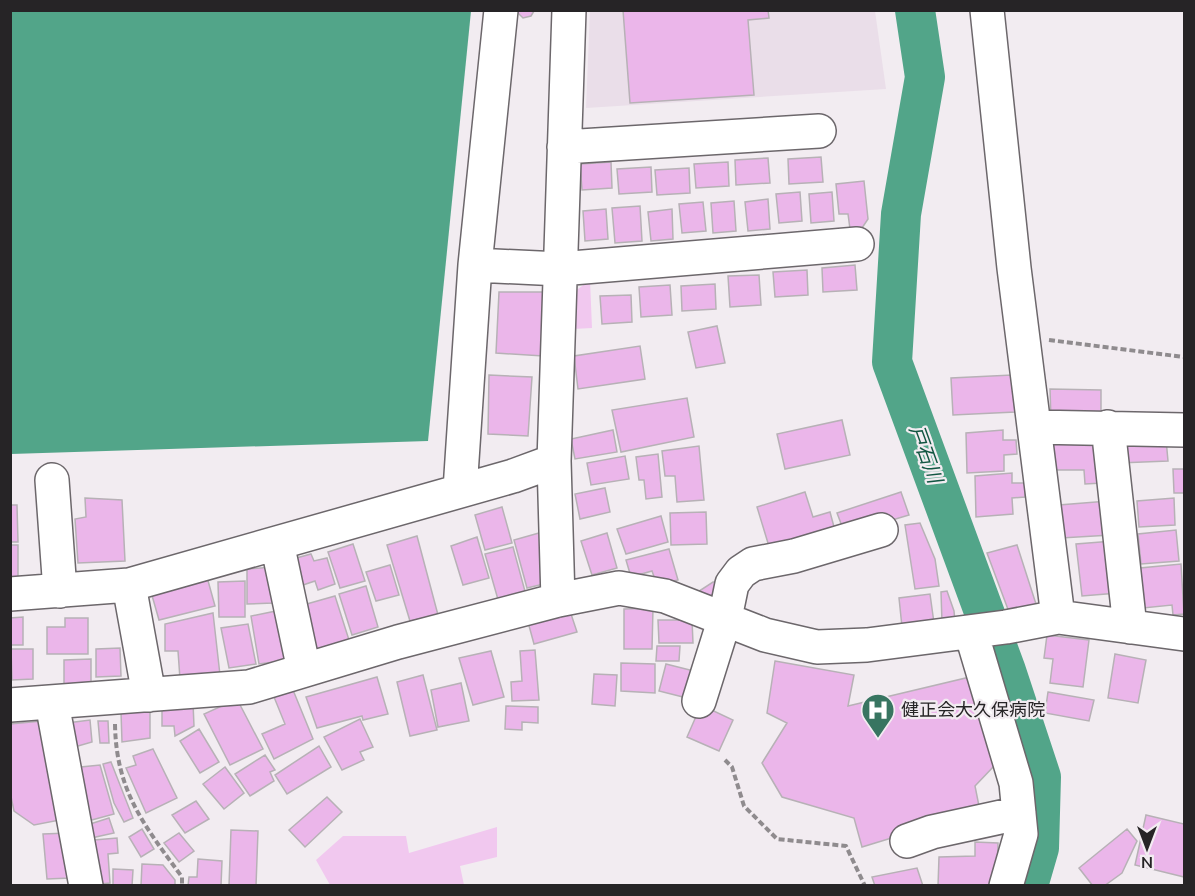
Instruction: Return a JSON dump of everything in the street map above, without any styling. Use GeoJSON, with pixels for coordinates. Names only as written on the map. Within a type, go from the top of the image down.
{"type":"FeatureCollection","features":[{"type":"Feature","properties":{"kind":"street"},"geometry":{"type":"LineString","coordinates":[[460,490],[475,265],[501,10]]}},
{"type":"Feature","properties":{"kind":"street"},"geometry":{"type":"LineString","coordinates":[[558,600],[554,461],[569,10]]}},
{"type":"Feature","properties":{"kind":"street"},"geometry":{"type":"LineString","coordinates":[[987,10],[1014,268],[1025,338],[1058,617]]}},
{"type":"Feature","properties":{"kind":"street"},"geometry":{"type":"LineString","coordinates":[[564,147],[819,131]]}},
{"type":"Feature","properties":{"kind":"street"},"geometry":{"type":"LineString","coordinates":[[475,265],[561,269],[857,244]]}},
{"type":"Feature","properties":{"kind":"street"},"geometry":{"type":"LineString","coordinates":[[1034,427],[1185,430]]}},
{"type":"Feature","properties":{"kind":"street"},"geometry":{"type":"LineString","coordinates":[[1108,428],[1130,627]]}},
{"type":"Feature","properties":{"kind":"street"},"geometry":{"type":"LineString","coordinates":[[10,594],[129,585],[513,476],[554,461]]}},
{"type":"Feature","properties":{"kind":"street"},"geometry":{"type":"LineString","coordinates":[[52,480],[60,591]]}},
{"type":"Feature","properties":{"kind":"street"},"geometry":{"type":"LineString","coordinates":[[699,701],[725,618],[732,584],[741,572],[753,564],[794,556],[881,530]]}},
{"type":"Feature","properties":{"kind":"street"},"geometry":{"type":"LineString","coordinates":[[277,543],[304,670]]}},
{"type":"Feature","properties":{"kind":"street"},"geometry":{"type":"LineString","coordinates":[[129,585],[150,696]]}},
{"type":"Feature","properties":{"kind":"street"},"geometry":{"type":"LineString","coordinates":[[10,705],[249,687],[558,600],[619,588],[665,596],[765,635],[817,647],[867,645],[1006,627],[1058,617],[1185,634]]}},
{"type":"Feature","properties":{"kind":"street"},"geometry":{"type":"LineString","coordinates":[[971,632],[1016,783],[1021,834],[1006,885]]}},
{"type":"Feature","properties":{"kind":"street"},"geometry":{"type":"LineString","coordinates":[[52,702],[86,885]]}},
{"type":"Feature","properties":{"kind":"street"},"geometry":{"type":"LineString","coordinates":[[907,841],[932,832],[1019,813]]}},
{"type":"Feature","properties":{"kind":"path"},"geometry":{"type":"LineString","coordinates":[[1025,338],[1185,357]]}},
{"type":"Feature","properties":{"kind":"path"},"geometry":{"type":"LineString","coordinates":[[115,698],[118,763],[129,795],[143,824],[182,877],[182,885]]}},
{"type":"Feature","properties":{"kind":"path"},"geometry":{"type":"LineString","coordinates":[[725,759],[732,767],[744,806],[777,839],[846,846],[865,885]]}},
{"type":"Feature","properties":{"kind":"shaded area"},"geometry":{"type":"Polygon","coordinates":[[[10,11],[471,11],[428,441],[11,454],[10,11]]]}},
{"type":"Feature","properties":{"kind":"shaded area"},"geometry":{"type":"Polygon","coordinates":[[[590,11],[875,11],[886,89],[586,108],[590,11]]]}},
{"type":"Feature","properties":{"kind":"shaded area"},"geometry":{"type":"Polygon","coordinates":[[[590,280],[592,328],[573,329],[574,292],[590,280]]]}},
{"type":"Feature","properties":{"kind":"shaded area"},"geometry":{"type":"Polygon","coordinates":[[[497,827],[497,857],[460,866],[464,885],[330,885],[316,860],[343,836],[406,836],[409,853],[497,827]]]}},
{"type":"Feature","properties":{"kind":"building"},"geometry":{"type":"Polygon","coordinates":[[[515,10],[534,11],[531,16],[523,18],[515,10]]]}},
{"type":"Feature","properties":{"kind":"building"},"geometry":{"type":"Polygon","coordinates":[[[623,10],[768,10],[769,18],[748,20],[754,95],[630,103],[623,10]]]}},
{"type":"Feature","properties":{"kind":"building"},"geometry":{"type":"Polygon","coordinates":[[[821,157],[823,182],[789,184],[788,159],[821,157]]]}},
{"type":"Feature","properties":{"kind":"building"},"geometry":{"type":"Polygon","coordinates":[[[768,158],[770,183],[736,185],[735,160],[768,158]]]}},
{"type":"Feature","properties":{"kind":"building"},"geometry":{"type":"Polygon","coordinates":[[[611,162],[612,188],[582,190],[580,164],[611,162]]]}},
{"type":"Feature","properties":{"kind":"building"},"geometry":{"type":"Polygon","coordinates":[[[728,162],[729,186],[696,188],[694,164],[728,162]]]}},
{"type":"Feature","properties":{"kind":"building"},"geometry":{"type":"Polygon","coordinates":[[[651,167],[652,192],[619,194],[617,169],[651,167]]]}},
{"type":"Feature","properties":{"kind":"building"},"geometry":{"type":"Polygon","coordinates":[[[689,168],[690,193],[657,195],[655,170],[689,168]]]}},
{"type":"Feature","properties":{"kind":"building"},"geometry":{"type":"Polygon","coordinates":[[[864,181],[868,219],[862,228],[850,229],[848,214],[839,214],[836,184],[864,181]]]}},
{"type":"Feature","properties":{"kind":"building"},"geometry":{"type":"Polygon","coordinates":[[[800,192],[802,221],[779,223],[776,194],[800,192]]]}},
{"type":"Feature","properties":{"kind":"building"},"geometry":{"type":"Polygon","coordinates":[[[832,192],[834,221],[811,223],[809,194],[832,192]]]}},
{"type":"Feature","properties":{"kind":"building"},"geometry":{"type":"Polygon","coordinates":[[[768,199],[770,229],[748,231],[745,202],[768,199]]]}},
{"type":"Feature","properties":{"kind":"building"},"geometry":{"type":"Polygon","coordinates":[[[734,201],[736,231],[713,233],[711,203],[734,201]]]}},
{"type":"Feature","properties":{"kind":"building"},"geometry":{"type":"Polygon","coordinates":[[[703,202],[706,231],[682,233],[679,204],[703,202]]]}},
{"type":"Feature","properties":{"kind":"building"},"geometry":{"type":"Polygon","coordinates":[[[640,206],[642,241],[615,243],[612,208],[640,206]]]}},
{"type":"Feature","properties":{"kind":"building"},"geometry":{"type":"Polygon","coordinates":[[[606,209],[608,239],[585,241],[583,211],[606,209]]]}},
{"type":"Feature","properties":{"kind":"building"},"geometry":{"type":"Polygon","coordinates":[[[672,209],[673,239],[651,241],[648,212],[672,209]]]}},
{"type":"Feature","properties":{"kind":"building"},"geometry":{"type":"Polygon","coordinates":[[[855,265],[857,290],[823,292],[822,268],[855,265]]]}},
{"type":"Feature","properties":{"kind":"building"},"geometry":{"type":"Polygon","coordinates":[[[807,270],[808,295],[775,297],[773,272],[807,270]]]}},
{"type":"Feature","properties":{"kind":"building"},"geometry":{"type":"Polygon","coordinates":[[[759,275],[761,305],[730,307],[728,276],[759,275]]]}},
{"type":"Feature","properties":{"kind":"building"},"geometry":{"type":"Polygon","coordinates":[[[715,284],[716,309],[682,311],[681,286],[715,284]]]}},
{"type":"Feature","properties":{"kind":"building"},"geometry":{"type":"Polygon","coordinates":[[[670,285],[672,315],[641,317],[639,287],[670,285]]]}},
{"type":"Feature","properties":{"kind":"building"},"geometry":{"type":"Polygon","coordinates":[[[499,292],[549,292],[543,356],[496,353],[499,292]]]}},
{"type":"Feature","properties":{"kind":"building"},"geometry":{"type":"Polygon","coordinates":[[[631,295],[632,322],[602,324],[600,296],[631,295]]]}},
{"type":"Feature","properties":{"kind":"building"},"geometry":{"type":"Polygon","coordinates":[[[717,326],[725,363],[696,368],[688,332],[717,326]]]}},
{"type":"Feature","properties":{"kind":"building"},"geometry":{"type":"Polygon","coordinates":[[[640,346],[645,379],[578,389],[574,356],[640,346]]]}},
{"type":"Feature","properties":{"kind":"building"},"geometry":{"type":"Polygon","coordinates":[[[489,375],[532,377],[528,436],[488,434],[489,375]]]}},
{"type":"Feature","properties":{"kind":"building"},"geometry":{"type":"Polygon","coordinates":[[[1012,375],[1015,412],[953,415],[951,378],[1012,375]]]}},
{"type":"Feature","properties":{"kind":"building"},"geometry":{"type":"Polygon","coordinates":[[[1050,389],[1101,390],[1101,421],[1051,420],[1050,389]]]}},
{"type":"Feature","properties":{"kind":"building"},"geometry":{"type":"Polygon","coordinates":[[[687,398],[694,437],[621,452],[612,410],[687,398]]]}},
{"type":"Feature","properties":{"kind":"building"},"geometry":{"type":"Polygon","coordinates":[[[842,420],[850,455],[785,469],[777,434],[842,420]]]}},
{"type":"Feature","properties":{"kind":"building"},"geometry":{"type":"Polygon","coordinates":[[[613,430],[617,452],[575,459],[571,439],[613,430]]]}},
{"type":"Feature","properties":{"kind":"building"},"geometry":{"type":"Polygon","coordinates":[[[1003,430],[1003,440],[1016,440],[1017,454],[1004,455],[1004,471],[967,473],[966,433],[1003,430]]]}},
{"type":"Feature","properties":{"kind":"building"},"geometry":{"type":"Polygon","coordinates":[[[1102,432],[1102,483],[1085,484],[1084,470],[1054,470],[1052,434],[1102,432]]]}},
{"type":"Feature","properties":{"kind":"building"},"geometry":{"type":"Polygon","coordinates":[[[1166,439],[1168,461],[1119,463],[1117,442],[1166,439]]]}},
{"type":"Feature","properties":{"kind":"building"},"geometry":{"type":"Polygon","coordinates":[[[699,446],[704,500],[677,502],[675,476],[665,476],[662,451],[699,446]]]}},
{"type":"Feature","properties":{"kind":"building"},"geometry":{"type":"Polygon","coordinates":[[[658,454],[662,497],[646,499],[644,480],[639,480],[636,457],[658,454]]]}},
{"type":"Feature","properties":{"kind":"building"},"geometry":{"type":"Polygon","coordinates":[[[625,456],[629,479],[591,485],[587,463],[625,456]]]}},
{"type":"Feature","properties":{"kind":"building"},"geometry":{"type":"Polygon","coordinates":[[[1173,469],[1184,469],[1184,493],[1174,493],[1173,469]]]}},
{"type":"Feature","properties":{"kind":"building"},"geometry":{"type":"Polygon","coordinates":[[[1012,473],[1012,483],[1025,483],[1025,497],[1012,498],[1013,514],[976,517],[975,476],[1012,473]]]}},
{"type":"Feature","properties":{"kind":"building"},"geometry":{"type":"Polygon","coordinates":[[[605,488],[610,512],[580,519],[575,494],[605,488]]]}},
{"type":"Feature","properties":{"kind":"building"},"geometry":{"type":"Polygon","coordinates":[[[805,492],[813,517],[830,512],[837,538],[771,553],[757,507],[805,492]]]}},
{"type":"Feature","properties":{"kind":"building"},"geometry":{"type":"Polygon","coordinates":[[[901,492],[909,515],[845,534],[837,513],[901,492]]]}},
{"type":"Feature","properties":{"kind":"building"},"geometry":{"type":"Polygon","coordinates":[[[85,498],[122,500],[125,561],[78,563],[75,519],[86,517],[85,498]]]}},
{"type":"Feature","properties":{"kind":"building"},"geometry":{"type":"Polygon","coordinates":[[[1174,498],[1175,525],[1139,527],[1137,501],[1174,498]]]}},
{"type":"Feature","properties":{"kind":"building"},"geometry":{"type":"Polygon","coordinates":[[[1108,501],[1111,535],[1061,538],[1059,505],[1108,501]]]}},
{"type":"Feature","properties":{"kind":"building"},"geometry":{"type":"Polygon","coordinates":[[[10,505],[17,505],[18,542],[10,542],[10,505]]]}},
{"type":"Feature","properties":{"kind":"building"},"geometry":{"type":"Polygon","coordinates":[[[502,507],[512,543],[485,550],[475,515],[502,507]]]}},
{"type":"Feature","properties":{"kind":"building"},"geometry":{"type":"Polygon","coordinates":[[[706,512],[707,544],[671,545],[670,513],[706,512]]]}},
{"type":"Feature","properties":{"kind":"building"},"geometry":{"type":"Polygon","coordinates":[[[661,516],[668,542],[626,554],[617,529],[661,516]]]}},
{"type":"Feature","properties":{"kind":"building"},"geometry":{"type":"Polygon","coordinates":[[[920,523],[935,559],[939,586],[915,589],[905,525],[920,523]]]}},
{"type":"Feature","properties":{"kind":"building"},"geometry":{"type":"Polygon","coordinates":[[[1176,530],[1179,561],[1141,564],[1138,534],[1176,530]]]}},
{"type":"Feature","properties":{"kind":"building"},"geometry":{"type":"Polygon","coordinates":[[[546,531],[552,582],[527,588],[514,540],[546,531]]]}},
{"type":"Feature","properties":{"kind":"building"},"geometry":{"type":"Polygon","coordinates":[[[607,533],[617,568],[592,575],[581,541],[607,533]]]}},
{"type":"Feature","properties":{"kind":"building"},"geometry":{"type":"Polygon","coordinates":[[[417,536],[438,615],[410,621],[387,545],[417,536]]]}},
{"type":"Feature","properties":{"kind":"building"},"geometry":{"type":"Polygon","coordinates":[[[477,537],[489,578],[463,585],[451,546],[477,537]]]}},
{"type":"Feature","properties":{"kind":"building"},"geometry":{"type":"Polygon","coordinates":[[[1113,541],[1118,593],[1082,596],[1076,544],[1113,541]]]}},
{"type":"Feature","properties":{"kind":"building"},"geometry":{"type":"Polygon","coordinates":[[[353,544],[365,581],[340,588],[328,552],[353,544]]]}},
{"type":"Feature","properties":{"kind":"building"},"geometry":{"type":"Polygon","coordinates":[[[10,545],[18,545],[18,577],[10,582],[10,545]]]}},
{"type":"Feature","properties":{"kind":"building"},"geometry":{"type":"Polygon","coordinates":[[[1017,545],[1036,604],[1009,612],[987,553],[1017,545]]]}},
{"type":"Feature","properties":{"kind":"building"},"geometry":{"type":"Polygon","coordinates":[[[513,547],[526,595],[499,603],[485,554],[513,547]]]}},
{"type":"Feature","properties":{"kind":"building"},"geometry":{"type":"Polygon","coordinates":[[[669,549],[678,580],[657,585],[652,571],[631,577],[626,560],[669,549]]]}},
{"type":"Feature","properties":{"kind":"building"},"geometry":{"type":"Polygon","coordinates":[[[311,554],[314,561],[327,558],[335,584],[318,590],[315,581],[297,587],[289,560],[311,554]]]}},
{"type":"Feature","properties":{"kind":"building"},"geometry":{"type":"Polygon","coordinates":[[[1181,564],[1184,614],[1173,615],[1172,605],[1143,608],[1140,568],[1181,564]]]}},
{"type":"Feature","properties":{"kind":"building"},"geometry":{"type":"Polygon","coordinates":[[[390,565],[399,595],[376,601],[366,572],[390,565]]]}},
{"type":"Feature","properties":{"kind":"building"},"geometry":{"type":"Polygon","coordinates":[[[273,567],[273,603],[247,604],[247,569],[273,567]]]}},
{"type":"Feature","properties":{"kind":"building"},"geometry":{"type":"Polygon","coordinates":[[[207,577],[215,606],[159,620],[151,592],[207,577]]]}},
{"type":"Feature","properties":{"kind":"building"},"geometry":{"type":"Polygon","coordinates":[[[245,581],[245,617],[219,617],[218,582],[245,581]]]}},
{"type":"Feature","properties":{"kind":"building"},"geometry":{"type":"Polygon","coordinates":[[[713,582],[723,582],[722,606],[690,597],[713,582]]]}},
{"type":"Feature","properties":{"kind":"building"},"geometry":{"type":"Polygon","coordinates":[[[366,586],[378,627],[352,635],[339,594],[366,586]]]}},
{"type":"Feature","properties":{"kind":"building"},"geometry":{"type":"Polygon","coordinates":[[[947,591],[955,622],[942,623],[941,592],[947,591]]]}},
{"type":"Feature","properties":{"kind":"building"},"geometry":{"type":"Polygon","coordinates":[[[930,594],[934,623],[902,627],[899,598],[930,594]]]}},
{"type":"Feature","properties":{"kind":"building"},"geometry":{"type":"Polygon","coordinates":[[[335,596],[349,640],[309,651],[296,607],[335,596]]]}},
{"type":"Feature","properties":{"kind":"building"},"geometry":{"type":"Polygon","coordinates":[[[653,608],[652,649],[624,649],[624,609],[653,608]]]}},
{"type":"Feature","properties":{"kind":"building"},"geometry":{"type":"Polygon","coordinates":[[[281,610],[289,660],[259,664],[251,616],[281,610]]]}},
{"type":"Feature","properties":{"kind":"building"},"geometry":{"type":"Polygon","coordinates":[[[570,611],[577,632],[534,644],[528,622],[570,611]]]}},
{"type":"Feature","properties":{"kind":"building"},"geometry":{"type":"Polygon","coordinates":[[[213,613],[220,675],[180,679],[178,651],[165,651],[165,624],[213,613]]]}},
{"type":"Feature","properties":{"kind":"building"},"geometry":{"type":"Polygon","coordinates":[[[23,617],[23,645],[10,645],[10,618],[23,617]]]}},
{"type":"Feature","properties":{"kind":"building"},"geometry":{"type":"Polygon","coordinates":[[[65,618],[88,618],[88,654],[47,654],[47,627],[65,627],[65,618]]]}},
{"type":"Feature","properties":{"kind":"building"},"geometry":{"type":"Polygon","coordinates":[[[658,620],[692,620],[693,643],[659,643],[658,620]]]}},
{"type":"Feature","properties":{"kind":"building"},"geometry":{"type":"Polygon","coordinates":[[[248,624],[256,664],[229,668],[221,628],[248,624]]]}},
{"type":"Feature","properties":{"kind":"building"},"geometry":{"type":"Polygon","coordinates":[[[1047,635],[1089,640],[1083,687],[1050,683],[1053,659],[1044,658],[1047,635]]]}},
{"type":"Feature","properties":{"kind":"building"},"geometry":{"type":"Polygon","coordinates":[[[657,646],[680,646],[679,661],[656,661],[657,646]]]}},
{"type":"Feature","properties":{"kind":"building"},"geometry":{"type":"Polygon","coordinates":[[[120,648],[121,676],[96,677],[96,649],[120,648]]]}},
{"type":"Feature","properties":{"kind":"building"},"geometry":{"type":"Polygon","coordinates":[[[11,649],[33,649],[33,679],[12,680],[11,649]]]}},
{"type":"Feature","properties":{"kind":"building"},"geometry":{"type":"Polygon","coordinates":[[[535,650],[539,700],[512,701],[511,682],[522,681],[520,651],[535,650]]]}},
{"type":"Feature","properties":{"kind":"building"},"geometry":{"type":"Polygon","coordinates":[[[491,651],[504,697],[473,705],[459,658],[491,651]]]}},
{"type":"Feature","properties":{"kind":"building"},"geometry":{"type":"Polygon","coordinates":[[[1115,654],[1146,660],[1138,703],[1108,698],[1115,654]]]}},
{"type":"Feature","properties":{"kind":"building"},"geometry":{"type":"Polygon","coordinates":[[[91,659],[91,685],[64,685],[64,660],[91,659]]]}},
{"type":"Feature","properties":{"kind":"building"},"geometry":{"type":"Polygon","coordinates":[[[775,661],[854,675],[848,706],[970,677],[995,765],[975,786],[980,811],[862,847],[854,818],[782,797],[762,763],[787,723],[767,713],[775,661]]]}},
{"type":"Feature","properties":{"kind":"building"},"geometry":{"type":"Polygon","coordinates":[[[621,663],[655,664],[655,693],[621,691],[621,663]]]}},
{"type":"Feature","properties":{"kind":"building"},"geometry":{"type":"Polygon","coordinates":[[[666,664],[702,673],[695,700],[659,691],[666,664]]]}},
{"type":"Feature","properties":{"kind":"building"},"geometry":{"type":"Polygon","coordinates":[[[594,674],[617,675],[615,706],[592,704],[594,674]]]}},
{"type":"Feature","properties":{"kind":"building"},"geometry":{"type":"Polygon","coordinates":[[[423,675],[437,730],[410,736],[397,682],[423,675]]]}},
{"type":"Feature","properties":{"kind":"building"},"geometry":{"type":"Polygon","coordinates":[[[377,677],[388,714],[363,720],[362,716],[317,728],[306,697],[377,677]]]}},
{"type":"Feature","properties":{"kind":"building"},"geometry":{"type":"Polygon","coordinates":[[[461,683],[469,721],[438,727],[431,690],[461,683]]]}},
{"type":"Feature","properties":{"kind":"building"},"geometry":{"type":"Polygon","coordinates":[[[293,690],[313,739],[274,759],[262,734],[285,724],[274,697],[293,690]]]}},
{"type":"Feature","properties":{"kind":"building"},"geometry":{"type":"Polygon","coordinates":[[[1048,692],[1094,700],[1089,721],[1045,713],[1048,692]]]}},
{"type":"Feature","properties":{"kind":"building"},"geometry":{"type":"Polygon","coordinates":[[[237,699],[263,749],[230,765],[204,714],[237,699]]]}},
{"type":"Feature","properties":{"kind":"building"},"geometry":{"type":"Polygon","coordinates":[[[193,703],[194,726],[175,736],[174,726],[162,726],[162,704],[193,703]]]}},
{"type":"Feature","properties":{"kind":"building"},"geometry":{"type":"Polygon","coordinates":[[[701,705],[733,720],[719,751],[687,737],[701,705]]]}},
{"type":"Feature","properties":{"kind":"building"},"geometry":{"type":"Polygon","coordinates":[[[506,706],[538,707],[538,723],[522,722],[522,730],[505,729],[506,706]]]}},
{"type":"Feature","properties":{"kind":"building"},"geometry":{"type":"Polygon","coordinates":[[[150,711],[150,738],[122,742],[121,712],[150,711]]]}},
{"type":"Feature","properties":{"kind":"building"},"geometry":{"type":"Polygon","coordinates":[[[360,719],[373,747],[360,752],[364,760],[342,770],[324,737],[360,719]]]}},
{"type":"Feature","properties":{"kind":"building"},"geometry":{"type":"Polygon","coordinates":[[[90,720],[92,742],[71,748],[67,723],[90,720]]]}},
{"type":"Feature","properties":{"kind":"building"},"geometry":{"type":"Polygon","coordinates":[[[42,721],[60,820],[34,825],[14,811],[10,792],[10,724],[42,721]]]}},
{"type":"Feature","properties":{"kind":"building"},"geometry":{"type":"Polygon","coordinates":[[[98,721],[108,721],[109,743],[100,743],[98,721]]]}},
{"type":"Feature","properties":{"kind":"building"},"geometry":{"type":"Polygon","coordinates":[[[199,729],[219,762],[200,773],[180,741],[199,729]]]}},
{"type":"Feature","properties":{"kind":"building"},"geometry":{"type":"Polygon","coordinates":[[[319,746],[331,767],[287,794],[275,775],[319,746]]]}},
{"type":"Feature","properties":{"kind":"building"},"geometry":{"type":"Polygon","coordinates":[[[153,749],[177,798],[146,813],[126,768],[136,765],[133,756],[153,749]]]}},
{"type":"Feature","properties":{"kind":"building"},"geometry":{"type":"Polygon","coordinates":[[[265,755],[275,770],[270,772],[274,781],[250,796],[235,774],[265,755]]]}},
{"type":"Feature","properties":{"kind":"building"},"geometry":{"type":"Polygon","coordinates":[[[111,762],[133,818],[124,822],[114,803],[103,764],[111,762]]]}},
{"type":"Feature","properties":{"kind":"building"},"geometry":{"type":"Polygon","coordinates":[[[100,765],[114,814],[88,821],[81,767],[100,765]]]}},
{"type":"Feature","properties":{"kind":"building"},"geometry":{"type":"Polygon","coordinates":[[[225,767],[244,793],[224,809],[203,784],[225,767]]]}},
{"type":"Feature","properties":{"kind":"building"},"geometry":{"type":"Polygon","coordinates":[[[327,797],[342,812],[305,847],[289,830],[327,797]]]}},
{"type":"Feature","properties":{"kind":"building"},"geometry":{"type":"Polygon","coordinates":[[[196,801],[209,819],[185,833],[172,815],[196,801]]]}},
{"type":"Feature","properties":{"kind":"building"},"geometry":{"type":"Polygon","coordinates":[[[1146,815],[1184,824],[1184,877],[1135,865],[1146,815]]]}},
{"type":"Feature","properties":{"kind":"building"},"geometry":{"type":"Polygon","coordinates":[[[109,818],[114,833],[91,838],[87,825],[109,818]]]}},
{"type":"Feature","properties":{"kind":"building"},"geometry":{"type":"Polygon","coordinates":[[[142,829],[154,849],[141,857],[129,837],[142,829]]]}},
{"type":"Feature","properties":{"kind":"building"},"geometry":{"type":"Polygon","coordinates":[[[1127,829],[1137,841],[1122,873],[1104,886],[1093,886],[1079,868],[1127,829]]]}},
{"type":"Feature","properties":{"kind":"building"},"geometry":{"type":"Polygon","coordinates":[[[231,830],[258,831],[256,886],[229,886],[231,830]]]}},
{"type":"Feature","properties":{"kind":"building"},"geometry":{"type":"Polygon","coordinates":[[[68,833],[70,878],[47,879],[43,834],[68,833]]]}},
{"type":"Feature","properties":{"kind":"building"},"geometry":{"type":"Polygon","coordinates":[[[179,833],[194,851],[179,862],[164,843],[179,833]]]}},
{"type":"Feature","properties":{"kind":"building"},"geometry":{"type":"Polygon","coordinates":[[[117,838],[118,853],[108,854],[110,883],[93,885],[94,840],[117,838]]]}},
{"type":"Feature","properties":{"kind":"building"},"geometry":{"type":"Polygon","coordinates":[[[975,842],[998,843],[997,886],[938,886],[939,857],[975,856],[975,842]]]}},
{"type":"Feature","properties":{"kind":"building"},"geometry":{"type":"Polygon","coordinates":[[[198,859],[222,861],[221,886],[188,886],[189,877],[197,877],[198,859]]]}},
{"type":"Feature","properties":{"kind":"building"},"geometry":{"type":"Polygon","coordinates":[[[142,864],[163,865],[175,880],[175,886],[141,886],[142,864]]]}},
{"type":"Feature","properties":{"kind":"building"},"geometry":{"type":"Polygon","coordinates":[[[917,868],[923,886],[875,886],[872,877],[917,868]]]}},
{"type":"Feature","properties":{"kind":"building"},"geometry":{"type":"Polygon","coordinates":[[[113,869],[133,870],[132,886],[113,886],[113,869]]]}},
{"type":"Feature","properties":{"kind":"waterway","name":"戸石川"},"geometry":{"type":"LineString","coordinates":[[915,10],[925,77],[901,214],[892,362],[1006,671],[1041,777],[1039,848],[1028,886]]}},
{"type":"Feature","properties":{"kind":"place","name":"健正会大久保病院"},"geometry":{"type":"Point","coordinates":[878,739]}}]}
